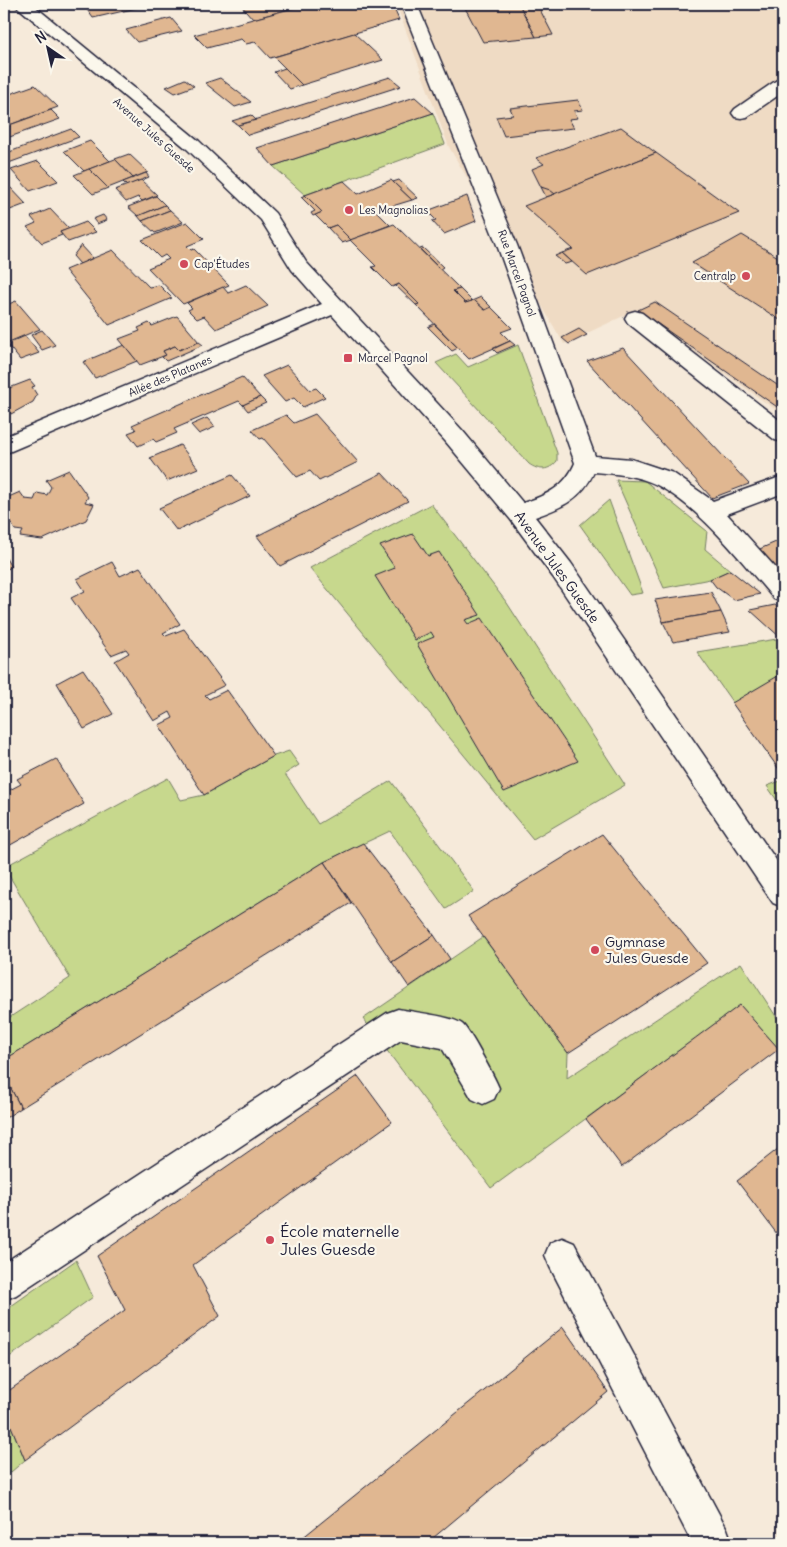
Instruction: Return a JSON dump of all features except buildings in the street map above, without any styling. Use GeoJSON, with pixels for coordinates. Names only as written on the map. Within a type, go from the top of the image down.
{"type":"FeatureCollection","features":[{"type":"Feature","properties":{"kind":"street","name":"Avenue Jules Guesde"},"geometry":{"type":"LineString","coordinates":[[22,4],[193,145],[268,217],[299,266],[454,436],[519,514],[562,570],[783,894]]}},
{"type":"Feature","properties":{"kind":"street","name":"Rue Marcel Pagnol"},"geometry":{"type":"LineString","coordinates":[[409,4],[507,245],[586,463]]}},
{"type":"Feature","properties":{"kind":"street","name":"Avenue Jules Guesde"},"geometry":{"type":"LineString","coordinates":[[4,8],[96,83],[154,135]]}},
{"type":"Feature","properties":{"kind":"street"},"geometry":{"type":"LineString","coordinates":[[741,112],[783,84]]}},
{"type":"Feature","properties":{"kind":"street","name":"Avenue Jules Guesde"},"geometry":{"type":"LineString","coordinates":[[262,239],[273,251],[299,266]]}},
{"type":"Feature","properties":{"kind":"street","name":"Allée des Platanes"},"geometry":{"type":"LineString","coordinates":[[4,446],[336,306]]}},
{"type":"Feature","properties":{"kind":"street"},"geometry":{"type":"LineString","coordinates":[[635,318],[783,434]]}},
{"type":"Feature","properties":{"kind":"street"},"geometry":{"type":"LineString","coordinates":[[519,514],[557,499],[571,490],[581,478],[586,463],[631,467],[664,480],[710,512],[783,592]]}},
{"type":"Feature","properties":{"kind":"street"},"geometry":{"type":"LineString","coordinates":[[710,512],[783,484]]}},
{"type":"Feature","properties":{"kind":"street"},"geometry":{"type":"LineString","coordinates":[[4,1283],[398,1024],[452,1035],[483,1088]]}},
{"type":"Feature","properties":{"kind":"street"},"geometry":{"type":"LineString","coordinates":[[562,1254],[712,1543]]}},
{"type":"Feature","properties":{"kind":"shaded area"},"geometry":{"type":"Polygon","coordinates":[[[396,4],[783,4],[783,415],[636,310],[564,344],[449,147],[396,4]]]}},
{"type":"Feature","properties":{"kind":"green space"},"geometry":{"type":"Polygon","coordinates":[[[433,113],[445,144],[305,195],[273,166],[433,113]]]}},
{"type":"Feature","properties":{"kind":"green space"},"geometry":{"type":"Polygon","coordinates":[[[518,345],[557,453],[557,461],[551,467],[544,469],[536,468],[529,464],[436,363],[456,354],[468,367],[518,345]]]}},
{"type":"Feature","properties":{"kind":"green space"},"geometry":{"type":"Polygon","coordinates":[[[616,480],[645,481],[707,531],[705,549],[730,570],[710,579],[664,588],[616,480]]]}},
{"type":"Feature","properties":{"kind":"green space"},"geometry":{"type":"Polygon","coordinates":[[[609,500],[643,593],[630,595],[580,525],[609,500]]]}},
{"type":"Feature","properties":{"kind":"green space"},"geometry":{"type":"Polygon","coordinates":[[[431,504],[507,603],[625,785],[533,839],[310,568],[431,504]]]}},
{"type":"Feature","properties":{"kind":"green space"},"geometry":{"type":"Polygon","coordinates":[[[783,638],[783,774],[697,652],[783,638]]]}},
{"type":"Feature","properties":{"kind":"green space"},"geometry":{"type":"Polygon","coordinates":[[[289,751],[299,765],[285,774],[318,824],[391,781],[474,891],[446,909],[390,831],[324,862],[4,1060],[4,1021],[70,978],[4,867],[168,778],[181,800],[204,795],[274,756],[289,751]]]}},
{"type":"Feature","properties":{"kind":"green space"},"geometry":{"type":"Polygon","coordinates":[[[783,780],[783,809],[767,786],[783,780]]]}},
{"type":"Feature","properties":{"kind":"green space"},"geometry":{"type":"Polygon","coordinates":[[[483,937],[568,1053],[567,1078],[741,963],[783,1027],[783,1046],[779,1049],[740,1006],[491,1188],[363,1019],[483,937]]]}},
{"type":"Feature","properties":{"kind":"green space"},"geometry":{"type":"Polygon","coordinates":[[[76,1260],[93,1297],[4,1361],[4,1311],[76,1260]]]}},
{"type":"Feature","properties":{"kind":"green space"},"geometry":{"type":"Polygon","coordinates":[[[4,1409],[25,1460],[4,1478],[4,1409]]]}},
{"type":"Feature","properties":{"kind":"place","name":"Les Magnolias"},"geometry":{"type":"Point","coordinates":[349,210]}},
{"type":"Feature","properties":{"kind":"place","name":"Cap'Études"},"geometry":{"type":"Point","coordinates":[184,264]}},
{"type":"Feature","properties":{"kind":"place","name":"Centralp"},"geometry":{"type":"Point","coordinates":[746,276]}},
{"type":"Feature","properties":{"kind":"place","name":"Marcel Pagnol"},"geometry":{"type":"Point","coordinates":[348,358]}},
{"type":"Feature","properties":{"kind":"place","name":"Gymnase Jules Guesde"},"geometry":{"type":"Point","coordinates":[595,950]}},
{"type":"Feature","properties":{"kind":"place","name":"École maternelle Jules Guesde"},"geometry":{"type":"Point","coordinates":[270,1240]}}]}
